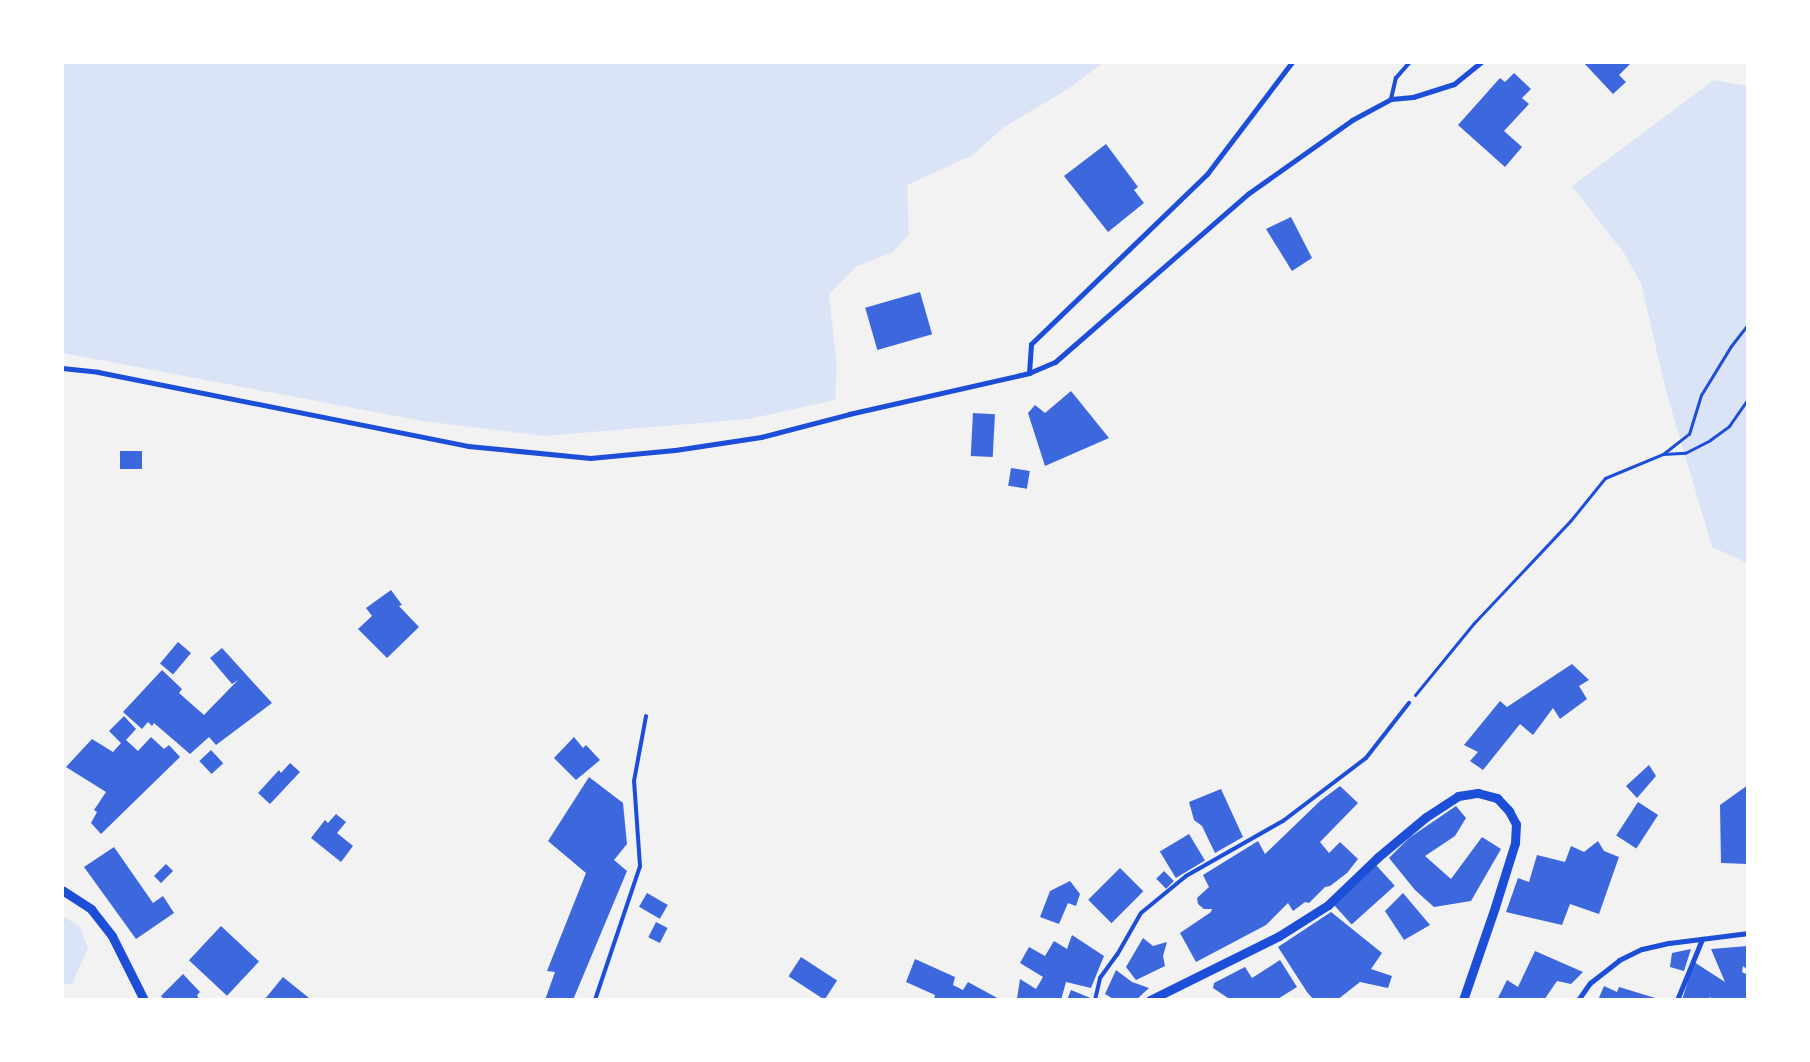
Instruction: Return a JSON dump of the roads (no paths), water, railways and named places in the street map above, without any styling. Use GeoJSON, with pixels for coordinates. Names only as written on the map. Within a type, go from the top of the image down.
{"type":"FeatureCollection","features":[{"type":"Feature","properties":{"kind":"street"},"geometry":{"type":"LineString","coordinates":[[1029,373],[1031,344],[1207,174],[1292,62]]}},
{"type":"Feature","properties":{"kind":"street"},"geometry":{"type":"LineString","coordinates":[[62,368],[98,372],[468,446],[590,458],[675,450],[761,437],[849,414],[1029,373],[1055,362],[1249,193],[1352,120],[1390,99],[1413,97],[1454,84],[1481,62]]}},
{"type":"Feature","properties":{"kind":"street"},"geometry":{"type":"LineString","coordinates":[[1150,1000],[1279,936],[1328,905],[1378,857],[1426,817],[1458,796],[1478,793],[1497,798],[1509,811],[1516,824],[1515,843],[1496,908],[1463,1000]]}},
{"type":"Feature","properties":{"kind":"street"},"geometry":{"type":"LineString","coordinates":[[62,890],[91,910],[112,936],[144,1000]]}},
{"type":"Feature","properties":{"kind":"street"},"geometry":{"type":"LineString","coordinates":[[1578,1000],[1590,982],[1619,960],[1642,949],[1748,933]]}},
{"type":"Feature","properties":{"kind":"street"},"geometry":{"type":"LineString","coordinates":[[1677,1000],[1702,939]]}},
{"type":"Feature","properties":{"kind":"lane"},"geometry":{"type":"LineString","coordinates":[[1390,99],[1396,78],[1410,62]]}},
{"type":"Feature","properties":{"kind":"lane"},"geometry":{"type":"LineString","coordinates":[[1095,1000],[1100,978],[1117,955],[1141,912],[1186,876],[1283,821],[1366,758],[1409,703]]}},
{"type":"Feature","properties":{"kind":"lane"},"geometry":{"type":"LineString","coordinates":[[595,1000],[640,866],[634,781],[646,716]]}}]}
